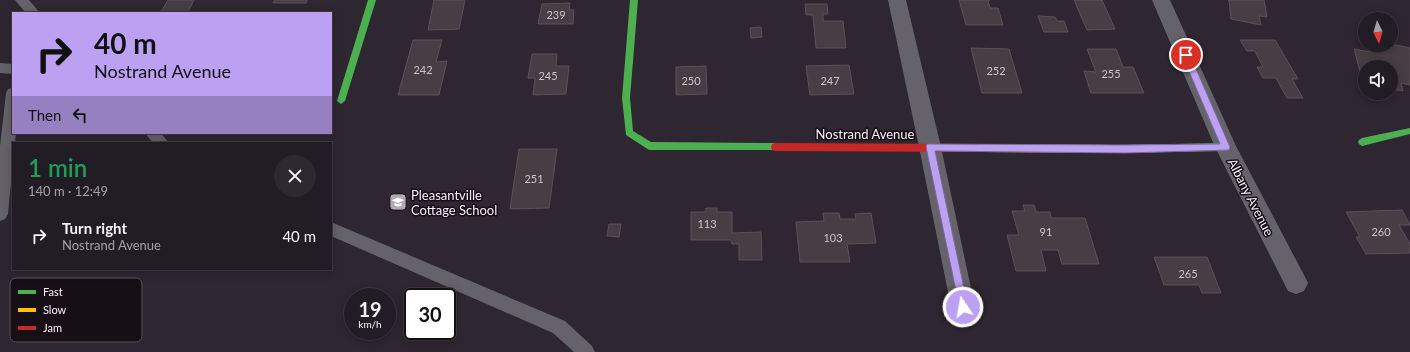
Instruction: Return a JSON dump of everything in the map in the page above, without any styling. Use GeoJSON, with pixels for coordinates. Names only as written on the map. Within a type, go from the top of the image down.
{"type":"FeatureCollection","features":[{"type":"Feature","properties":{"kind":"street"},"geometry":{"type":"LineString","coordinates":[[341,101],[372,0]]}},
{"type":"Feature","properties":{"kind":"street","name":"Nostrand Avenue"},"geometry":{"type":"LineString","coordinates":[[634,0],[626,98],[629,134],[649,146],[1125,149],[1226,147]]}},
{"type":"Feature","properties":{"kind":"street"},"geometry":{"type":"LineString","coordinates":[[897,0],[930,147],[963,307]]}},
{"type":"Feature","properties":{"kind":"street","name":"Albany Avenue"},"geometry":{"type":"LineString","coordinates":[[1161,0],[1226,147],[1296,282]]}},
{"type":"Feature","properties":{"kind":"street"},"geometry":{"type":"LineString","coordinates":[[1362,142],[1410,131]]}},
{"type":"Feature","properties":{"kind":"lane"},"geometry":{"type":"LineString","coordinates":[[21,0],[33,12]]}},
{"type":"Feature","properties":{"kind":"lane"},"geometry":{"type":"LineString","coordinates":[[0,68],[12,69]]}},
{"type":"Feature","properties":{"kind":"lane"},"geometry":{"type":"LineString","coordinates":[[0,214],[7,196],[12,110]]}},
{"type":"Feature","properties":{"kind":"lane"},"geometry":{"type":"LineString","coordinates":[[153,134],[161,142]]}},
{"type":"Feature","properties":{"kind":"lane"},"geometry":{"type":"LineString","coordinates":[[332,229],[559,327],[586,352]]}},
{"type":"Feature","properties":{"kind":"building"},"geometry":{"type":"Polygon","coordinates":[[[168,0],[194,0],[188,12],[161,12],[168,0]]]}},
{"type":"Feature","properties":{"kind":"building"},"geometry":{"type":"Polygon","coordinates":[[[275,0],[307,0],[306,3],[273,3],[275,0]]]}},
{"type":"Feature","properties":{"kind":"building"},"geometry":{"type":"Polygon","coordinates":[[[434,0],[465,0],[459,29],[428,30],[434,0]]]}},
{"type":"Feature","properties":{"kind":"building"},"geometry":{"type":"Polygon","coordinates":[[[959,0],[990,0],[988,1],[990,8],[998,8],[1003,25],[966,25],[959,0]]]}},
{"type":"Feature","properties":{"kind":"building"},"geometry":{"type":"Polygon","coordinates":[[[1074,0],[1102,0],[1115,29],[1087,30],[1074,0]]]}},
{"type":"Feature","properties":{"kind":"building"},"geometry":{"type":"Polygon","coordinates":[[[1229,0],[1264,0],[1267,17],[1259,16],[1261,25],[1231,19],[1229,0]]]}},
{"type":"Feature","properties":{"kind":"building"},"geometry":{"type":"Polygon","coordinates":[[[570,3],[569,10],[574,10],[573,24],[538,24],[542,4],[570,3]]]}},
{"type":"Feature","properties":{"kind":"building"},"geometry":{"type":"Polygon","coordinates":[[[805,4],[827,4],[828,14],[823,14],[823,21],[843,21],[846,48],[816,48],[813,15],[806,15],[805,4]]]}},
{"type":"Feature","properties":{"kind":"building"},"geometry":{"type":"Polygon","coordinates":[[[1038,16],[1055,17],[1057,21],[1064,21],[1068,32],[1044,32],[1038,16]]]}},
{"type":"Feature","properties":{"kind":"building"},"geometry":{"type":"Polygon","coordinates":[[[761,27],[762,37],[751,38],[750,28],[761,27]]]}},
{"type":"Feature","properties":{"kind":"building"},"geometry":{"type":"Polygon","coordinates":[[[413,40],[442,40],[436,62],[447,61],[439,95],[398,95],[413,40]]]}},
{"type":"Feature","properties":{"kind":"building"},"geometry":{"type":"Polygon","coordinates":[[[1240,40],[1275,40],[1298,79],[1292,79],[1303,98],[1287,98],[1276,78],[1263,78],[1257,67],[1263,67],[1255,51],[1247,51],[1240,40]]]}},
{"type":"Feature","properties":{"kind":"building"},"geometry":{"type":"Polygon","coordinates":[[[1398,45],[1410,48],[1410,85],[1401,83],[1403,91],[1398,90],[1398,60],[1358,60],[1358,64],[1354,49],[1358,50],[1358,52],[1398,52],[1398,45]]]}},
{"type":"Feature","properties":{"kind":"building"},"geometry":{"type":"Polygon","coordinates":[[[971,48],[1009,49],[1022,93],[982,93],[971,48]]]}},
{"type":"Feature","properties":{"kind":"building"},"geometry":{"type":"Polygon","coordinates":[[[1087,49],[1116,49],[1123,67],[1133,67],[1144,93],[1091,93],[1084,71],[1096,72],[1087,49]]]}},
{"type":"Feature","properties":{"kind":"building"},"geometry":{"type":"Polygon","coordinates":[[[532,54],[557,54],[556,66],[569,66],[566,94],[533,95],[535,78],[528,78],[532,54]]]}},
{"type":"Feature","properties":{"kind":"building"},"geometry":{"type":"Polygon","coordinates":[[[849,65],[854,94],[810,95],[806,66],[849,65]]]}},
{"type":"Feature","properties":{"kind":"building"},"geometry":{"type":"Polygon","coordinates":[[[706,66],[707,94],[676,95],[676,67],[706,66]]]}},
{"type":"Feature","properties":{"kind":"building"},"geometry":{"type":"Polygon","coordinates":[[[519,149],[557,149],[549,208],[510,209],[519,149]]]}},
{"type":"Feature","properties":{"kind":"building"},"geometry":{"type":"Polygon","coordinates":[[[1023,205],[1034,205],[1036,212],[1050,212],[1051,218],[1085,218],[1099,264],[1062,264],[1058,250],[1041,250],[1046,271],[1016,271],[1007,235],[1019,235],[1012,211],[1025,211],[1023,205]]]}},
{"type":"Feature","properties":{"kind":"building"},"geometry":{"type":"Polygon","coordinates":[[[706,208],[717,208],[717,212],[732,212],[732,233],[761,232],[762,260],[739,260],[739,244],[732,244],[731,240],[691,240],[691,212],[706,212],[706,208]]]}},
{"type":"Feature","properties":{"kind":"building"},"geometry":{"type":"Polygon","coordinates":[[[1402,210],[1410,225],[1399,225],[1410,244],[1410,253],[1366,254],[1356,237],[1360,237],[1346,212],[1402,210]]]}},
{"type":"Feature","properties":{"kind":"building"},"geometry":{"type":"Polygon","coordinates":[[[823,213],[839,213],[840,219],[856,219],[855,214],[871,213],[876,243],[847,244],[850,262],[800,262],[796,222],[824,221],[823,213]]]}},
{"type":"Feature","properties":{"kind":"building"},"geometry":{"type":"Polygon","coordinates":[[[609,224],[621,224],[619,237],[607,236],[609,224]]]}},
{"type":"Feature","properties":{"kind":"building"},"geometry":{"type":"Polygon","coordinates":[[[1154,257],[1207,257],[1221,293],[1202,293],[1199,285],[1164,285],[1154,257]]]}},
{"type":"Feature","properties":{"kind":"traffic: fast"},"geometry":{"type":"LineString","coordinates":[[341,101],[372,0]]}},
{"type":"Feature","properties":{"kind":"traffic: fast"},"geometry":{"type":"LineString","coordinates":[[634,0],[626,98],[629,133],[649,146],[775,147]]}},
{"type":"Feature","properties":{"kind":"traffic: fast"},"geometry":{"type":"LineString","coordinates":[[1362,142],[1410,131]]}},
{"type":"Feature","properties":{"kind":"traffic: fast"},"geometry":{"type":"LineString","coordinates":[[1115,149],[1226,147]]}},
{"type":"Feature","properties":{"kind":"traffic: slow"},"geometry":{"type":"LineString","coordinates":[[977,148],[1115,149]]}},
{"type":"Feature","properties":{"kind":"traffic: jam"},"geometry":{"type":"LineString","coordinates":[[775,147],[977,148]]}},
{"type":"Feature","properties":{"kind":"place","name":"Pleasantville Cottage School"},"geometry":{"type":"Point","coordinates":[398,202]}},
{"type":"Feature","properties":{"kind":"route"},"geometry":{"type":"LineString","coordinates":[[963,307],[930,147],[1125,149],[1226,147],[1186,55]]}}]}
